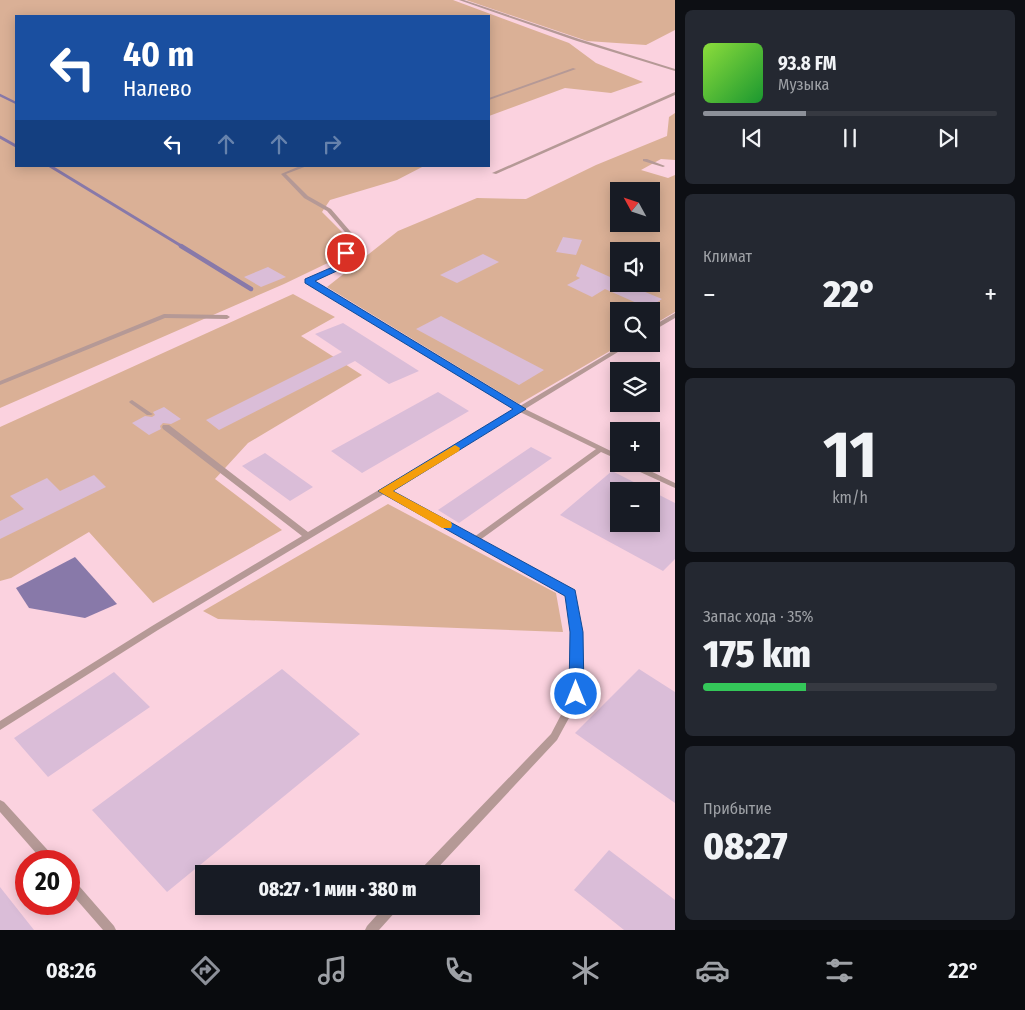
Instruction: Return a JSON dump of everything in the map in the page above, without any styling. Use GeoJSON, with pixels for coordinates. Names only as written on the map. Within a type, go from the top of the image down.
{"type":"FeatureCollection","features":[{"type":"Feature","properties":{"kind":"lane"},"geometry":{"type":"LineString","coordinates":[[461,0],[578,40],[675,70]]}},
{"type":"Feature","properties":{"kind":"lane"},"geometry":{"type":"LineString","coordinates":[[490,100],[574,69]]}},
{"type":"Feature","properties":{"kind":"lane"},"geometry":{"type":"LineString","coordinates":[[494,173],[675,93]]}},
{"type":"Feature","properties":{"kind":"lane"},"geometry":{"type":"LineString","coordinates":[[645,160],[663,166]]}},
{"type":"Feature","properties":{"kind":"lane"},"geometry":{"type":"LineString","coordinates":[[302,167],[283,174],[306,197],[329,210],[353,238],[338,267],[308,281],[520,409],[610,454]]}},
{"type":"Feature","properties":{"kind":"lane"},"geometry":{"type":"LineString","coordinates":[[660,324],[675,315]]}},
{"type":"Feature","properties":{"kind":"lane"},"geometry":{"type":"LineString","coordinates":[[0,383],[164,316],[227,317]]}},
{"type":"Feature","properties":{"kind":"lane"},"geometry":{"type":"LineString","coordinates":[[0,726],[155,628],[615,352]]}},
{"type":"Feature","properties":{"kind":"lane"},"geometry":{"type":"LineString","coordinates":[[132,402],[149,414]]}},
{"type":"Feature","properties":{"kind":"lane"},"geometry":{"type":"LineString","coordinates":[[166,427],[308,536]]}},
{"type":"Feature","properties":{"kind":"lane"},"geometry":{"type":"LineString","coordinates":[[474,541],[601,449]]}},
{"type":"Feature","properties":{"kind":"lane"},"geometry":{"type":"LineString","coordinates":[[646,472],[675,486]]}},
{"type":"Feature","properties":{"kind":"lane"},"geometry":{"type":"LineString","coordinates":[[384,491],[571,594],[577,632],[576,694],[554,736],[432,865]]}},
{"type":"Feature","properties":{"kind":"lane"},"geometry":{"type":"LineString","coordinates":[[0,804],[40,850]]}},
{"type":"Feature","properties":{"kind":"lane"},"geometry":{"type":"LineString","coordinates":[[80,896],[110,930]]}},
{"type":"Feature","properties":{"kind":"lane"},"geometry":{"type":"LineString","coordinates":[[371,930],[385,915]]}},
{"type":"Feature","properties":{"kind":"shaded area"},"geometry":{"type":"Polygon","coordinates":[[[0,0],[453,0],[569,43],[596,63],[643,82],[611,93],[565,88],[490,116],[490,15],[15,15],[15,167],[422,167],[397,180],[330,200],[322,212],[346,236],[334,260],[284,284],[0,408],[0,0]]]}},
{"type":"Feature","properties":{"kind":"shaded area"},"geometry":{"type":"Polygon","coordinates":[[[466,0],[675,0],[675,30],[646,45],[587,41],[466,0]]]}},
{"type":"Feature","properties":{"kind":"shaded area"},"geometry":{"type":"Polygon","coordinates":[[[675,113],[675,160],[661,159],[641,170],[668,178],[675,175],[675,312],[660,321],[660,302],[610,302],[610,351],[519,404],[327,287],[398,231],[477,198],[526,199],[596,165],[667,136],[669,117],[675,113]]]}},
{"type":"Feature","properties":{"kind":"shaded area"},"geometry":{"type":"Polygon","coordinates":[[[293,294],[335,317],[301,336],[362,375],[248,443],[215,479],[282,530],[153,603],[89,532],[11,578],[0,581],[0,427],[293,294]]]}},
{"type":"Feature","properties":{"kind":"shaded area"},"geometry":{"type":"Polygon","coordinates":[[[388,504],[556,593],[563,632],[218,619],[203,611],[388,504]]]}},
{"type":"Feature","properties":{"kind":"shaded area"},"geometry":{"type":"Polygon","coordinates":[[[75,557],[117,604],[85,618],[29,608],[16,588],[75,557]]]}},
{"type":"Feature","properties":{"kind":"building"},"geometry":{"type":"Polygon","coordinates":[[[563,237],[582,240],[576,255],[556,252],[563,237]]]}},
{"type":"Feature","properties":{"kind":"building"},"geometry":{"type":"Polygon","coordinates":[[[483,254],[499,262],[457,283],[440,275],[483,254]]]}},
{"type":"Feature","properties":{"kind":"building"},"geometry":{"type":"Polygon","coordinates":[[[581,264],[610,277],[610,291],[605,289],[592,297],[567,285],[580,278],[576,276],[581,264]]]}},
{"type":"Feature","properties":{"kind":"building"},"geometry":{"type":"Polygon","coordinates":[[[268,267],[286,277],[261,287],[244,277],[268,267]]]}},
{"type":"Feature","properties":{"kind":"building"},"geometry":{"type":"Polygon","coordinates":[[[612,292],[645,292],[662,299],[657,302],[634,302],[612,292]]]}},
{"type":"Feature","properties":{"kind":"building"},"geometry":{"type":"Polygon","coordinates":[[[441,316],[544,370],[519,385],[416,329],[441,316]]]}},
{"type":"Feature","properties":{"kind":"building"},"geometry":{"type":"Polygon","coordinates":[[[343,323],[419,371],[389,384],[355,361],[219,430],[206,420],[342,352],[315,334],[343,323]]]}},
{"type":"Feature","properties":{"kind":"building"},"geometry":{"type":"Polygon","coordinates":[[[438,392],[469,411],[362,473],[331,451],[438,392]]]}},
{"type":"Feature","properties":{"kind":"building"},"geometry":{"type":"Polygon","coordinates":[[[164,407],[181,419],[171,424],[163,423],[160,426],[161,429],[149,435],[132,423],[145,416],[152,417],[155,415],[153,412],[164,407]]]}},
{"type":"Feature","properties":{"kind":"building"},"geometry":{"type":"Polygon","coordinates":[[[531,447],[552,458],[459,523],[438,510],[531,447]]]}},
{"type":"Feature","properties":{"kind":"building"},"geometry":{"type":"Polygon","coordinates":[[[265,453],[313,487],[290,501],[242,466],[265,453]]]}},
{"type":"Feature","properties":{"kind":"building"},"geometry":{"type":"Polygon","coordinates":[[[611,472],[634,482],[610,482],[610,532],[660,532],[660,495],[675,503],[675,559],[663,571],[560,515],[611,472]]]}},
{"type":"Feature","properties":{"kind":"building"},"geometry":{"type":"Polygon","coordinates":[[[94,475],[106,487],[0,539],[0,521],[24,509],[10,496],[47,478],[60,491],[94,475]]]}},
{"type":"Feature","properties":{"kind":"building"},"geometry":{"type":"Polygon","coordinates":[[[282,669],[360,734],[200,865],[195,865],[195,869],[167,892],[92,810],[282,669]]]}},
{"type":"Feature","properties":{"kind":"building"},"geometry":{"type":"Polygon","coordinates":[[[639,669],[675,692],[675,803],[575,733],[639,669]]]}},
{"type":"Feature","properties":{"kind":"building"},"geometry":{"type":"Polygon","coordinates":[[[114,672],[150,707],[48,777],[14,738],[114,672]]]}},
{"type":"Feature","properties":{"kind":"building"},"geometry":{"type":"Polygon","coordinates":[[[609,850],[675,900],[675,930],[624,930],[574,890],[609,850]]]}},
{"type":"Feature","properties":{"kind":"building"},"geometry":{"type":"Polygon","coordinates":[[[0,887],[15,906],[15,915],[22,915],[34,930],[0,930],[0,887]]]}},
{"type":"Feature","properties":{"kind":"waterway"},"geometry":{"type":"LineString","coordinates":[[0,95],[15,102]]}},
{"type":"Feature","properties":{"kind":"waterway"},"geometry":{"type":"LineString","coordinates":[[0,137],[15,145]]}},
{"type":"Feature","properties":{"kind":"waterway"},"geometry":{"type":"LineString","coordinates":[[52,167],[183,247]]}},
{"type":"Feature","properties":{"kind":"waterway"},"geometry":{"type":"LineString","coordinates":[[181,246],[251,289]]}},
{"type":"Feature","properties":{"kind":"slow traffic"},"geometry":{"type":"LineString","coordinates":[[446,525],[384,491],[455,448]]}},
{"type":"Feature","properties":{"kind":"route"},"geometry":{"type":"LineString","coordinates":[[346,253],[338,267],[308,281],[520,409],[384,491],[571,594],[577,632],[576,694]]}}]}
